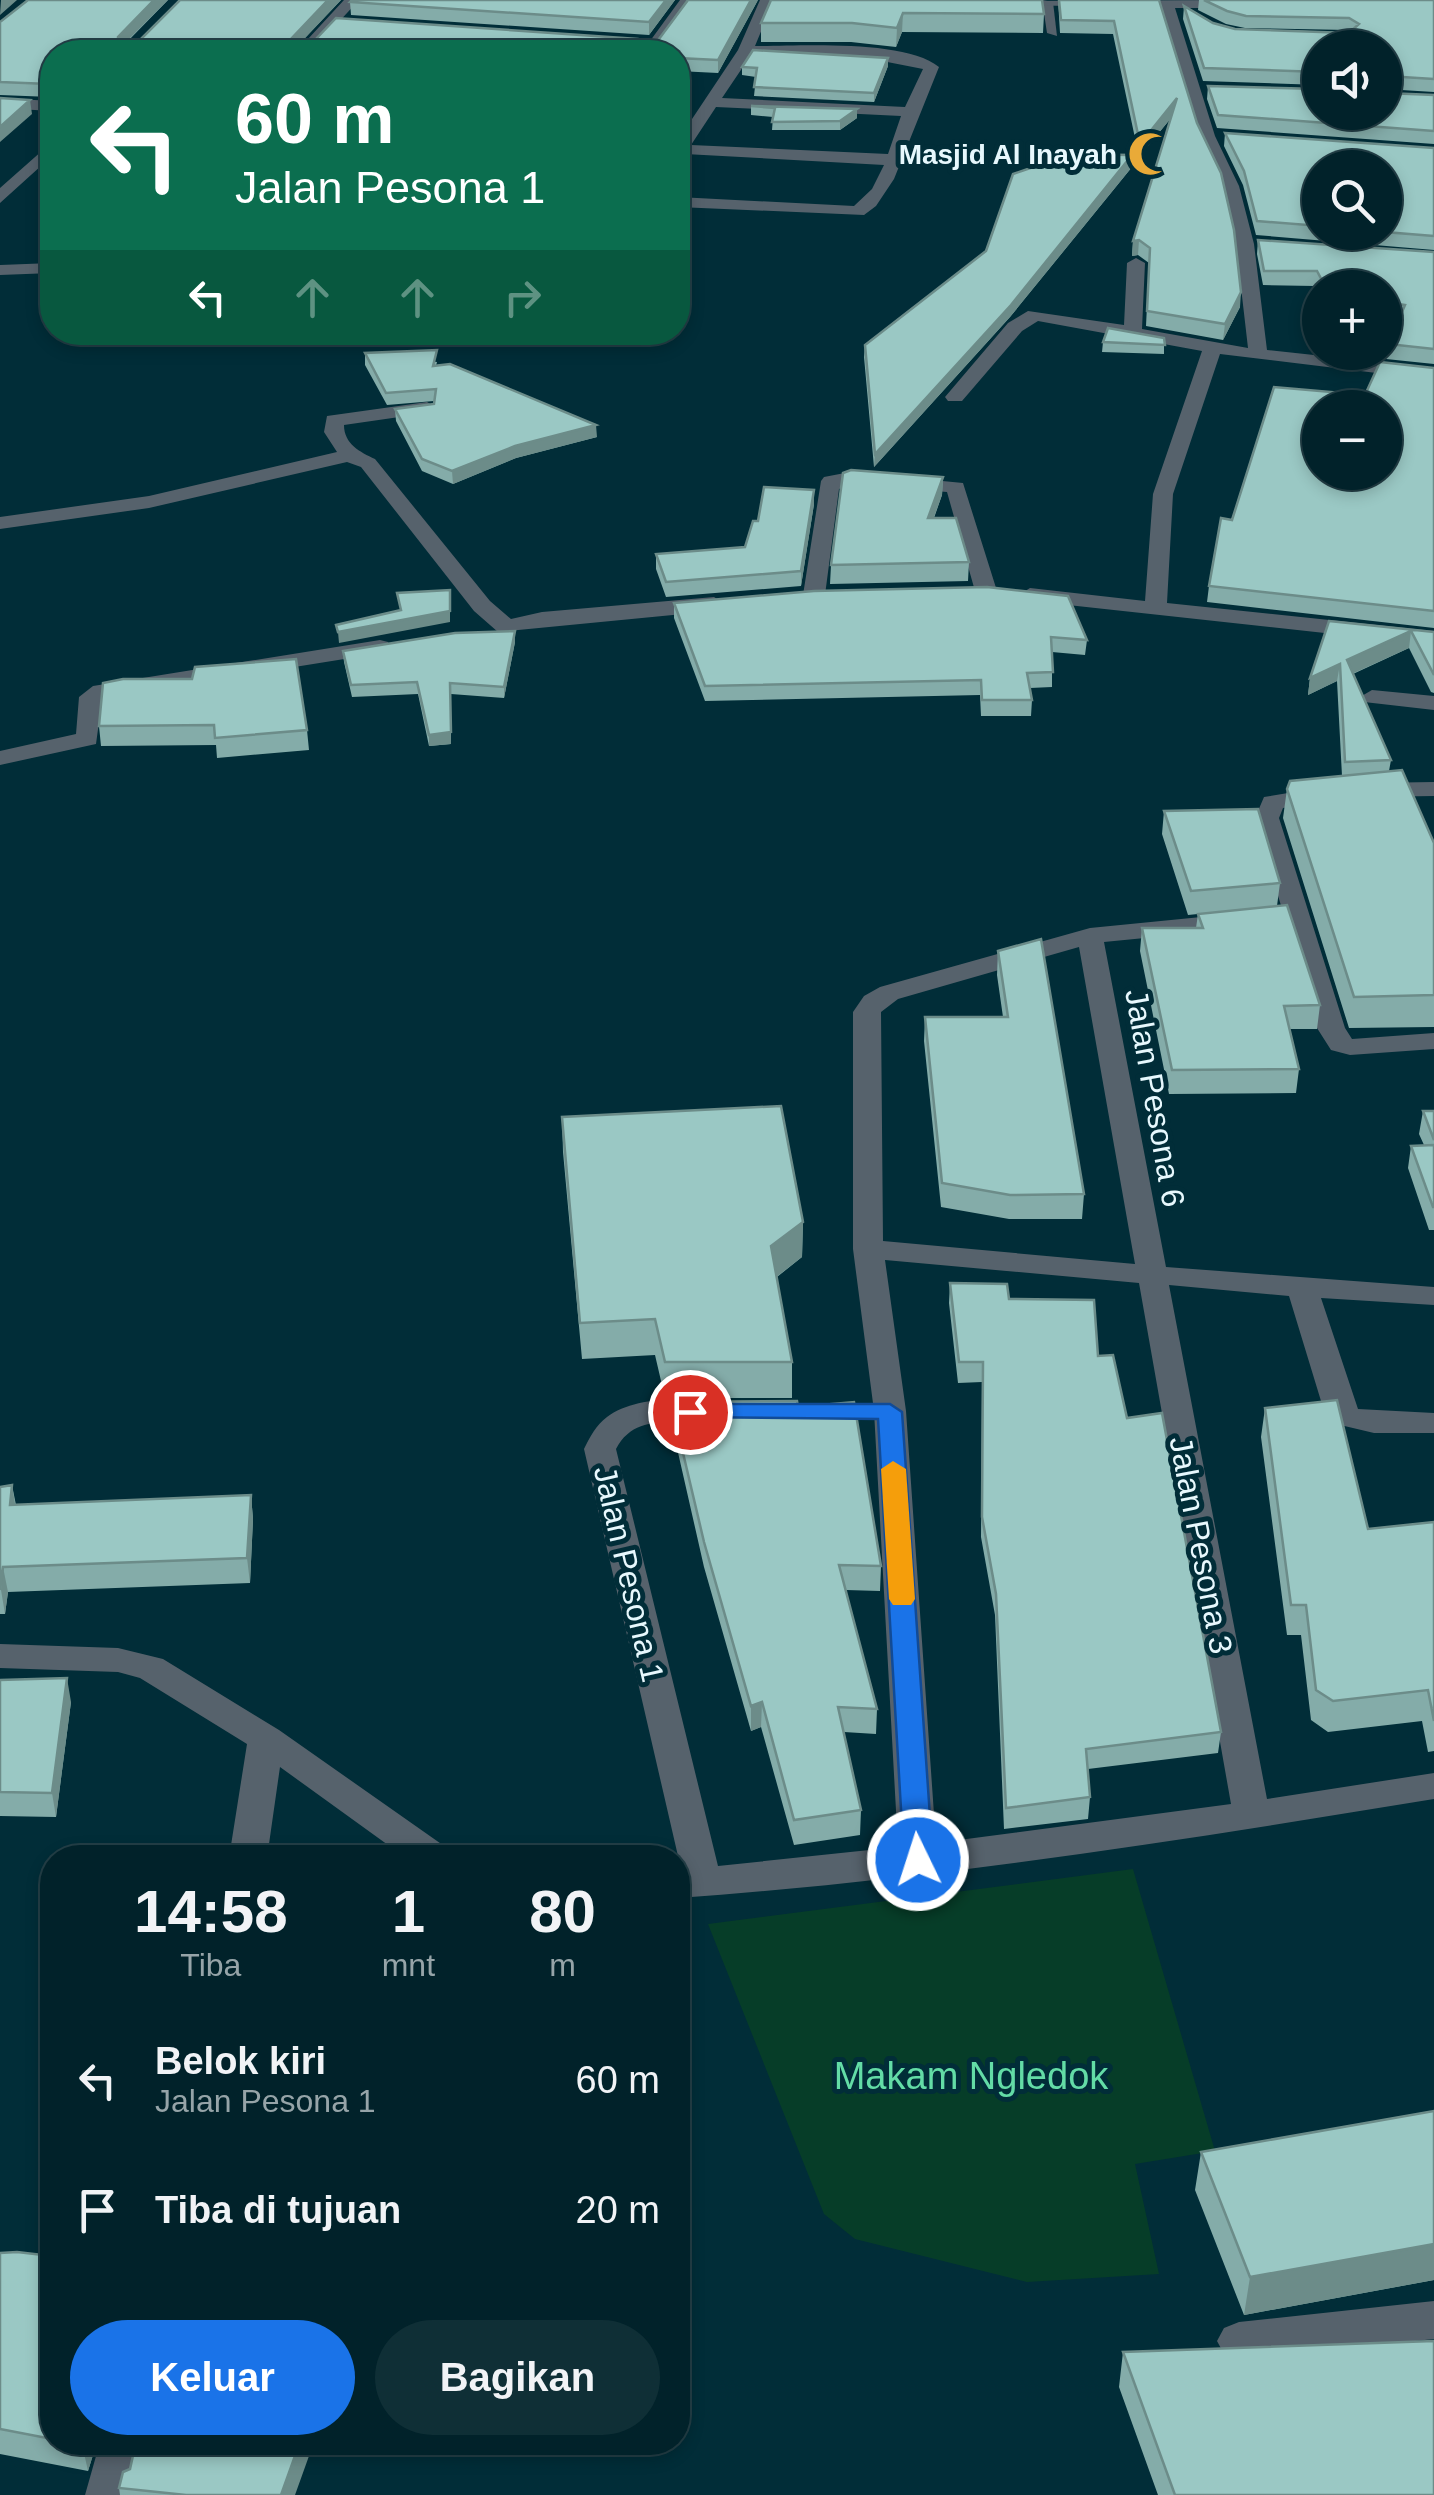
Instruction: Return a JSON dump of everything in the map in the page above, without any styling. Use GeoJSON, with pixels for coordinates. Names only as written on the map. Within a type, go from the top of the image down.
{"type":"FeatureCollection","features":[{"type":"Feature","properties":{"kind":"street"},"geometry":{"type":"LineString","coordinates":[[315,40],[352,0]]}},
{"type":"Feature","properties":{"kind":"street"},"geometry":{"type":"LineString","coordinates":[[651,40],[687,0]]}},
{"type":"Feature","properties":{"kind":"street"},"geometry":{"type":"LineString","coordinates":[[690,134],[746,50],[766,0]]}},
{"type":"Feature","properties":{"kind":"street"},"geometry":{"type":"LineString","coordinates":[[977,1],[1167,4],[1188,12],[1210,2],[1246,4]]}},
{"type":"Feature","properties":{"kind":"street"},"geometry":{"type":"LineString","coordinates":[[1167,4],[1202,90],[1231,186],[1254,244],[1243,252],[1256,314],[1258,354]]}},
{"type":"Feature","properties":{"kind":"street"},"geometry":{"type":"LineString","coordinates":[[332,22],[351,24]]}},
{"type":"Feature","properties":{"kind":"street"},"geometry":{"type":"LineString","coordinates":[[690,203],[858,212],[868,206],[895,160],[910,112],[930,76],[927,62],[901,57],[746,50]]}},
{"type":"Feature","properties":{"kind":"street"},"geometry":{"type":"LineString","coordinates":[[712,102],[910,112]]}},
{"type":"Feature","properties":{"kind":"street"},"geometry":{"type":"LineString","coordinates":[[0,103],[40,105]]}},
{"type":"Feature","properties":{"kind":"street"},"geometry":{"type":"LineString","coordinates":[[690,151],[895,160]]}},
{"type":"Feature","properties":{"kind":"street"},"geometry":{"type":"LineString","coordinates":[[0,198],[40,159]]}},
{"type":"Feature","properties":{"kind":"street"},"geometry":{"type":"LineString","coordinates":[[1134,331],[1136,264]]}},
{"type":"Feature","properties":{"kind":"street"},"geometry":{"type":"LineString","coordinates":[[0,270],[40,268]]}},
{"type":"Feature","properties":{"kind":"street"},"geometry":{"type":"LineString","coordinates":[[955,396],[1026,317],[1049,316],[1258,354],[1434,374]]}},
{"type":"Feature","properties":{"kind":"street"},"geometry":{"type":"LineString","coordinates":[[1156,609],[1163,494],[1195,391],[1214,345]]}},
{"type":"Feature","properties":{"kind":"street"},"geometry":{"type":"LineString","coordinates":[[427,408],[334,420],[334,432],[349,455],[368,463],[482,606],[506,627]]}},
{"type":"Feature","properties":{"kind":"street"},"geometry":{"type":"LineString","coordinates":[[0,523],[150,502],[349,455]]}},
{"type":"Feature","properties":{"kind":"street"},"geometry":{"type":"LineString","coordinates":[[814,595],[831,481],[850,478],[956,487],[977,591],[1434,638]]}},
{"type":"Feature","properties":{"kind":"street"},"geometry":{"type":"LineString","coordinates":[[467,633],[542,619],[741,602]]}},
{"type":"Feature","properties":{"kind":"street"},"geometry":{"type":"LineString","coordinates":[[0,758],[88,739],[91,697],[101,691],[408,642]]}},
{"type":"Feature","properties":{"kind":"street"},"geometry":{"type":"LineString","coordinates":[[1372,697],[1434,703]]}},
{"type":"Feature","properties":{"kind":"street"},"geometry":{"type":"LineString","coordinates":[[1434,790],[1360,790],[1273,802],[1267,818],[1330,1028],[1341,1044],[1364,1047],[1434,1041]]}},
{"type":"Feature","properties":{"kind":"street"},"geometry":{"type":"LineString","coordinates":[[918,1860],[890,1412],[868,1249],[867,1012],[889,992],[1090,936],[1297,916]]}},
{"type":"Feature","properties":{"kind":"street","name":"Jalan Pesona 6"},"geometry":{"type":"LineString","coordinates":[[1090,936],[1150,1272]]}},
{"type":"Feature","properties":{"kind":"street"},"geometry":{"type":"LineString","coordinates":[[868,1249],[1434,1296]]}},
{"type":"Feature","properties":{"kind":"street","name":"Jalan Pesona 3"},"geometry":{"type":"LineString","coordinates":[[1150,1272],[1252,1817]]}},
{"type":"Feature","properties":{"kind":"street"},"geometry":{"type":"LineString","coordinates":[[1302,1288],[1337,1400],[1348,1417],[1374,1423],[1434,1423]]}},
{"type":"Feature","properties":{"kind":"street","name":"Jalan Pesona 1"},"geometry":{"type":"LineString","coordinates":[[682,1845],[600,1449],[606,1430],[620,1419],[636,1414],[750,1412]]}},
{"type":"Feature","properties":{"kind":"street"},"geometry":{"type":"LineString","coordinates":[[850,1412],[890,1412]]}},
{"type":"Feature","properties":{"kind":"street"},"geometry":{"type":"LineString","coordinates":[[0,1656],[118,1660],[150,1668],[266,1739],[416,1845]]}},
{"type":"Feature","properties":{"kind":"street"},"geometry":{"type":"LineString","coordinates":[[250,1845],[266,1739]]}},
{"type":"Feature","properties":{"kind":"street"},"geometry":{"type":"LineString","coordinates":[[690,1883],[918,1860],[1252,1817],[1434,1786]]}},
{"type":"Feature","properties":{"kind":"street"},"geometry":{"type":"LineString","coordinates":[[1239,2341],[1434,2320]]}},
{"type":"Feature","properties":{"kind":"street"},"geometry":{"type":"LineString","coordinates":[[108,2495],[119,2455]]}},
{"type":"Feature","properties":{"kind":"lane"},"geometry":{"type":"LineString","coordinates":[[1047,2],[1052,33]]}},
{"type":"Feature","properties":{"kind":"green space","name":"Makam Ngledok"},"geometry":{"type":"Polygon","coordinates":[[[1133,1869],[1215,2151],[1135,2164],[1159,2274],[1027,2282],[855,2239],[824,2214],[708,1924],[1133,1869]]]}},
{"type":"Feature","properties":{"kind":"building"},"geometry":{"type":"Polygon","coordinates":[[[28,0],[154,0],[118,40],[40,40],[40,84],[0,82],[0,22],[28,0]]]}},
{"type":"Feature","properties":{"kind":"building"},"geometry":{"type":"Polygon","coordinates":[[[180,0],[328,0],[291,39],[140,40],[180,0]]]}},
{"type":"Feature","properties":{"kind":"building"},"geometry":{"type":"Polygon","coordinates":[[[352,0],[666,0],[649,22],[352,0]]]}},
{"type":"Feature","properties":{"kind":"building"},"geometry":{"type":"Polygon","coordinates":[[[688,0],[751,0],[718,60],[690,59],[690,40],[658,40],[688,0]]]}},
{"type":"Feature","properties":{"kind":"building"},"geometry":{"type":"Polygon","coordinates":[[[771,0],[1042,0],[1044,14],[903,13],[897,28],[852,23],[761,23],[771,0]]]}},
{"type":"Feature","properties":{"kind":"building"},"geometry":{"type":"Polygon","coordinates":[[[1059,0],[1159,0],[1197,123],[1221,173],[1234,230],[1241,292],[1225,324],[1147,311],[1150,248],[1139,240],[1133,241],[1177,98],[1140,144],[1114,21],[1061,20],[1059,0]]]}},
{"type":"Feature","properties":{"kind":"building"},"geometry":{"type":"Polygon","coordinates":[[[1204,0],[1434,0],[1434,79],[1402,77],[1402,30],[1352,30],[1359,24],[1349,18],[1246,16],[1204,0]]]}},
{"type":"Feature","properties":{"kind":"building"},"geometry":{"type":"Polygon","coordinates":[[[1184,6],[1213,23],[1235,29],[1302,31],[1302,71],[1204,68],[1184,6]]]}},
{"type":"Feature","properties":{"kind":"building"},"geometry":{"type":"Polygon","coordinates":[[[336,18],[639,40],[315,40],[336,18]]]}},
{"type":"Feature","properties":{"kind":"building"},"geometry":{"type":"Polygon","coordinates":[[[753,50],[888,58],[874,93],[754,87],[757,68],[742,67],[753,50]]]}},
{"type":"Feature","properties":{"kind":"building"},"geometry":{"type":"Polygon","coordinates":[[[1208,86],[1302,89],[1302,121],[1218,115],[1208,86]]]}},
{"type":"Feature","properties":{"kind":"building"},"geometry":{"type":"Polygon","coordinates":[[[1402,94],[1434,95],[1434,131],[1402,129],[1402,94]]]}},
{"type":"Feature","properties":{"kind":"building"},"geometry":{"type":"Polygon","coordinates":[[[0,98],[30,100],[0,127],[0,98]]]}},
{"type":"Feature","properties":{"kind":"building"},"geometry":{"type":"Polygon","coordinates":[[[751,106],[857,109],[840,121],[772,122],[775,108],[751,106]]]}},
{"type":"Feature","properties":{"kind":"building"},"geometry":{"type":"Polygon","coordinates":[[[1225,133],[1434,148],[1434,236],[1402,233],[1402,150],[1302,150],[1302,225],[1257,221],[1244,171],[1225,133]]]}},
{"type":"Feature","properties":{"kind":"building"},"geometry":{"type":"Polygon","coordinates":[[[1050,154],[1132,155],[1011,305],[875,454],[865,345],[986,251],[1013,174],[1048,162],[1050,154]]]}},
{"type":"Feature","properties":{"kind":"building"},"geometry":{"type":"Polygon","coordinates":[[[1258,240],[1302,243],[1302,250],[1434,252],[1434,349],[1402,346],[1402,270],[1264,271],[1258,240]]]}},
{"type":"Feature","properties":{"kind":"building"},"geometry":{"type":"Polygon","coordinates":[[[1108,328],[1164,338],[1165,345],[1103,342],[1108,328]]]}},
{"type":"Feature","properties":{"kind":"building"},"geometry":{"type":"Polygon","coordinates":[[[437,350],[433,366],[450,364],[596,425],[515,446],[452,471],[422,459],[395,409],[434,404],[436,389],[386,393],[365,353],[437,350]]]}},
{"type":"Feature","properties":{"kind":"building"},"geometry":{"type":"Polygon","coordinates":[[[1402,364],[1434,368],[1434,611],[1209,586],[1221,518],[1232,520],[1274,387],[1308,390],[1302,390],[1302,490],[1402,490],[1402,390],[1367,390],[1376,370],[1402,370],[1402,364]]]}},
{"type":"Feature","properties":{"kind":"building"},"geometry":{"type":"Polygon","coordinates":[[[851,470],[943,477],[928,518],[956,518],[969,562],[831,565],[843,473],[851,470]]]}},
{"type":"Feature","properties":{"kind":"building"},"geometry":{"type":"Polygon","coordinates":[[[764,487],[814,490],[801,571],[666,582],[656,554],[745,547],[753,521],[758,521],[764,487]]]}},
{"type":"Feature","properties":{"kind":"building"},"geometry":{"type":"Polygon","coordinates":[[[987,587],[1068,596],[1087,640],[1051,637],[1053,672],[1027,673],[1032,700],[982,700],[981,680],[705,686],[674,603],[814,591],[987,587]]]}},
{"type":"Feature","properties":{"kind":"building"},"geometry":{"type":"Polygon","coordinates":[[[450,590],[450,611],[338,632],[336,625],[401,610],[397,593],[450,590]]]}},
{"type":"Feature","properties":{"kind":"building"},"geometry":{"type":"Polygon","coordinates":[[[1329,621],[1434,632],[1434,675],[1411,631],[1347,660],[1391,760],[1345,762],[1340,664],[1310,678],[1329,621]]]}},
{"type":"Feature","properties":{"kind":"building"},"geometry":{"type":"Polygon","coordinates":[[[515,631],[504,687],[450,683],[451,732],[429,735],[417,682],[351,685],[343,651],[455,633],[515,631]]]}},
{"type":"Feature","properties":{"kind":"building"},"geometry":{"type":"Polygon","coordinates":[[[296,659],[307,730],[215,738],[214,725],[99,726],[103,683],[123,679],[192,679],[195,667],[296,659]]]}},
{"type":"Feature","properties":{"kind":"building"},"geometry":{"type":"Polygon","coordinates":[[[1402,770],[1434,843],[1434,995],[1354,997],[1287,789],[1290,781],[1402,770]]]}},
{"type":"Feature","properties":{"kind":"building"},"geometry":{"type":"Polygon","coordinates":[[[1258,809],[1280,883],[1191,891],[1164,811],[1258,809]]]}},
{"type":"Feature","properties":{"kind":"building"},"geometry":{"type":"Polygon","coordinates":[[[1287,905],[1320,1005],[1284,1006],[1299,1069],[1172,1070],[1142,928],[1203,928],[1198,914],[1287,905]]]}},
{"type":"Feature","properties":{"kind":"building"},"geometry":{"type":"Polygon","coordinates":[[[1041,939],[1084,1194],[1010,1195],[942,1183],[925,1017],[1008,1017],[998,951],[1041,939]]]}},
{"type":"Feature","properties":{"kind":"building"},"geometry":{"type":"Polygon","coordinates":[[[781,1106],[803,1222],[771,1246],[792,1362],[665,1362],[655,1319],[580,1323],[562,1117],[781,1106]]]}},
{"type":"Feature","properties":{"kind":"building"},"geometry":{"type":"Polygon","coordinates":[[[1423,1111],[1434,1111],[1434,1140],[1423,1111]]]}},
{"type":"Feature","properties":{"kind":"building"},"geometry":{"type":"Polygon","coordinates":[[[1434,1145],[1434,1207],[1433,1207],[1411,1146],[1434,1145]]]}},
{"type":"Feature","properties":{"kind":"building"},"geometry":{"type":"Polygon","coordinates":[[[950,1283],[1007,1284],[1009,1299],[1094,1300],[1098,1356],[1113,1355],[1127,1418],[1162,1413],[1221,1732],[1086,1749],[1090,1797],[1006,1808],[996,1594],[982,1517],[983,1362],[959,1362],[950,1283]]]}},
{"type":"Feature","properties":{"kind":"building"},"geometry":{"type":"Polygon","coordinates":[[[1337,1400],[1368,1529],[1434,1522],[1434,1721],[1428,1690],[1333,1701],[1316,1690],[1306,1605],[1291,1605],[1265,1408],[1337,1400]]]}},
{"type":"Feature","properties":{"kind":"building"},"geometry":{"type":"Polygon","coordinates":[[[797,1401],[798,1407],[854,1402],[881,1566],[839,1565],[877,1709],[838,1707],[861,1810],[794,1820],[762,1702],[751,1706],[704,1542],[671,1402],[797,1401]]]}},
{"type":"Feature","properties":{"kind":"building"},"geometry":{"type":"Polygon","coordinates":[[[12,1485],[10,1505],[251,1495],[247,1558],[3,1567],[0,1590],[0,1487],[12,1485]]]}},
{"type":"Feature","properties":{"kind":"building"},"geometry":{"type":"Polygon","coordinates":[[[67,1678],[52,1793],[0,1792],[0,1680],[67,1678]]]}},
{"type":"Feature","properties":{"kind":"building"},"geometry":{"type":"Polygon","coordinates":[[[1434,2111],[1434,2244],[1250,2277],[1201,2152],[1434,2111]]]}},
{"type":"Feature","properties":{"kind":"building"},"geometry":{"type":"Polygon","coordinates":[[[0,2253],[40,2255],[40,2437],[0,2429],[0,2253]]]}},
{"type":"Feature","properties":{"kind":"building"},"geometry":{"type":"Polygon","coordinates":[[[1434,2341],[1434,2495],[1175,2495],[1123,2352],[1434,2341]]]}},
{"type":"Feature","properties":{"kind":"building"},"geometry":{"type":"Polygon","coordinates":[[[133,2455],[295,2455],[281,2495],[186,2495],[119,2488],[123,2472],[130,2469],[133,2455]]]}},
{"type":"Feature","properties":{"kind":"slow traffic"},"geometry":{"type":"LineString","coordinates":[[893,1469],[902,1599]]}},
{"type":"Feature","properties":{"kind":"place","name":"Masjid Al Inayah"},"geometry":{"type":"Point","coordinates":[1150,154]}},
{"type":"Feature","properties":{"kind":"route"},"geometry":{"type":"LineString","coordinates":[[690,1412],[890,1412],[918,1860]]}}]}
